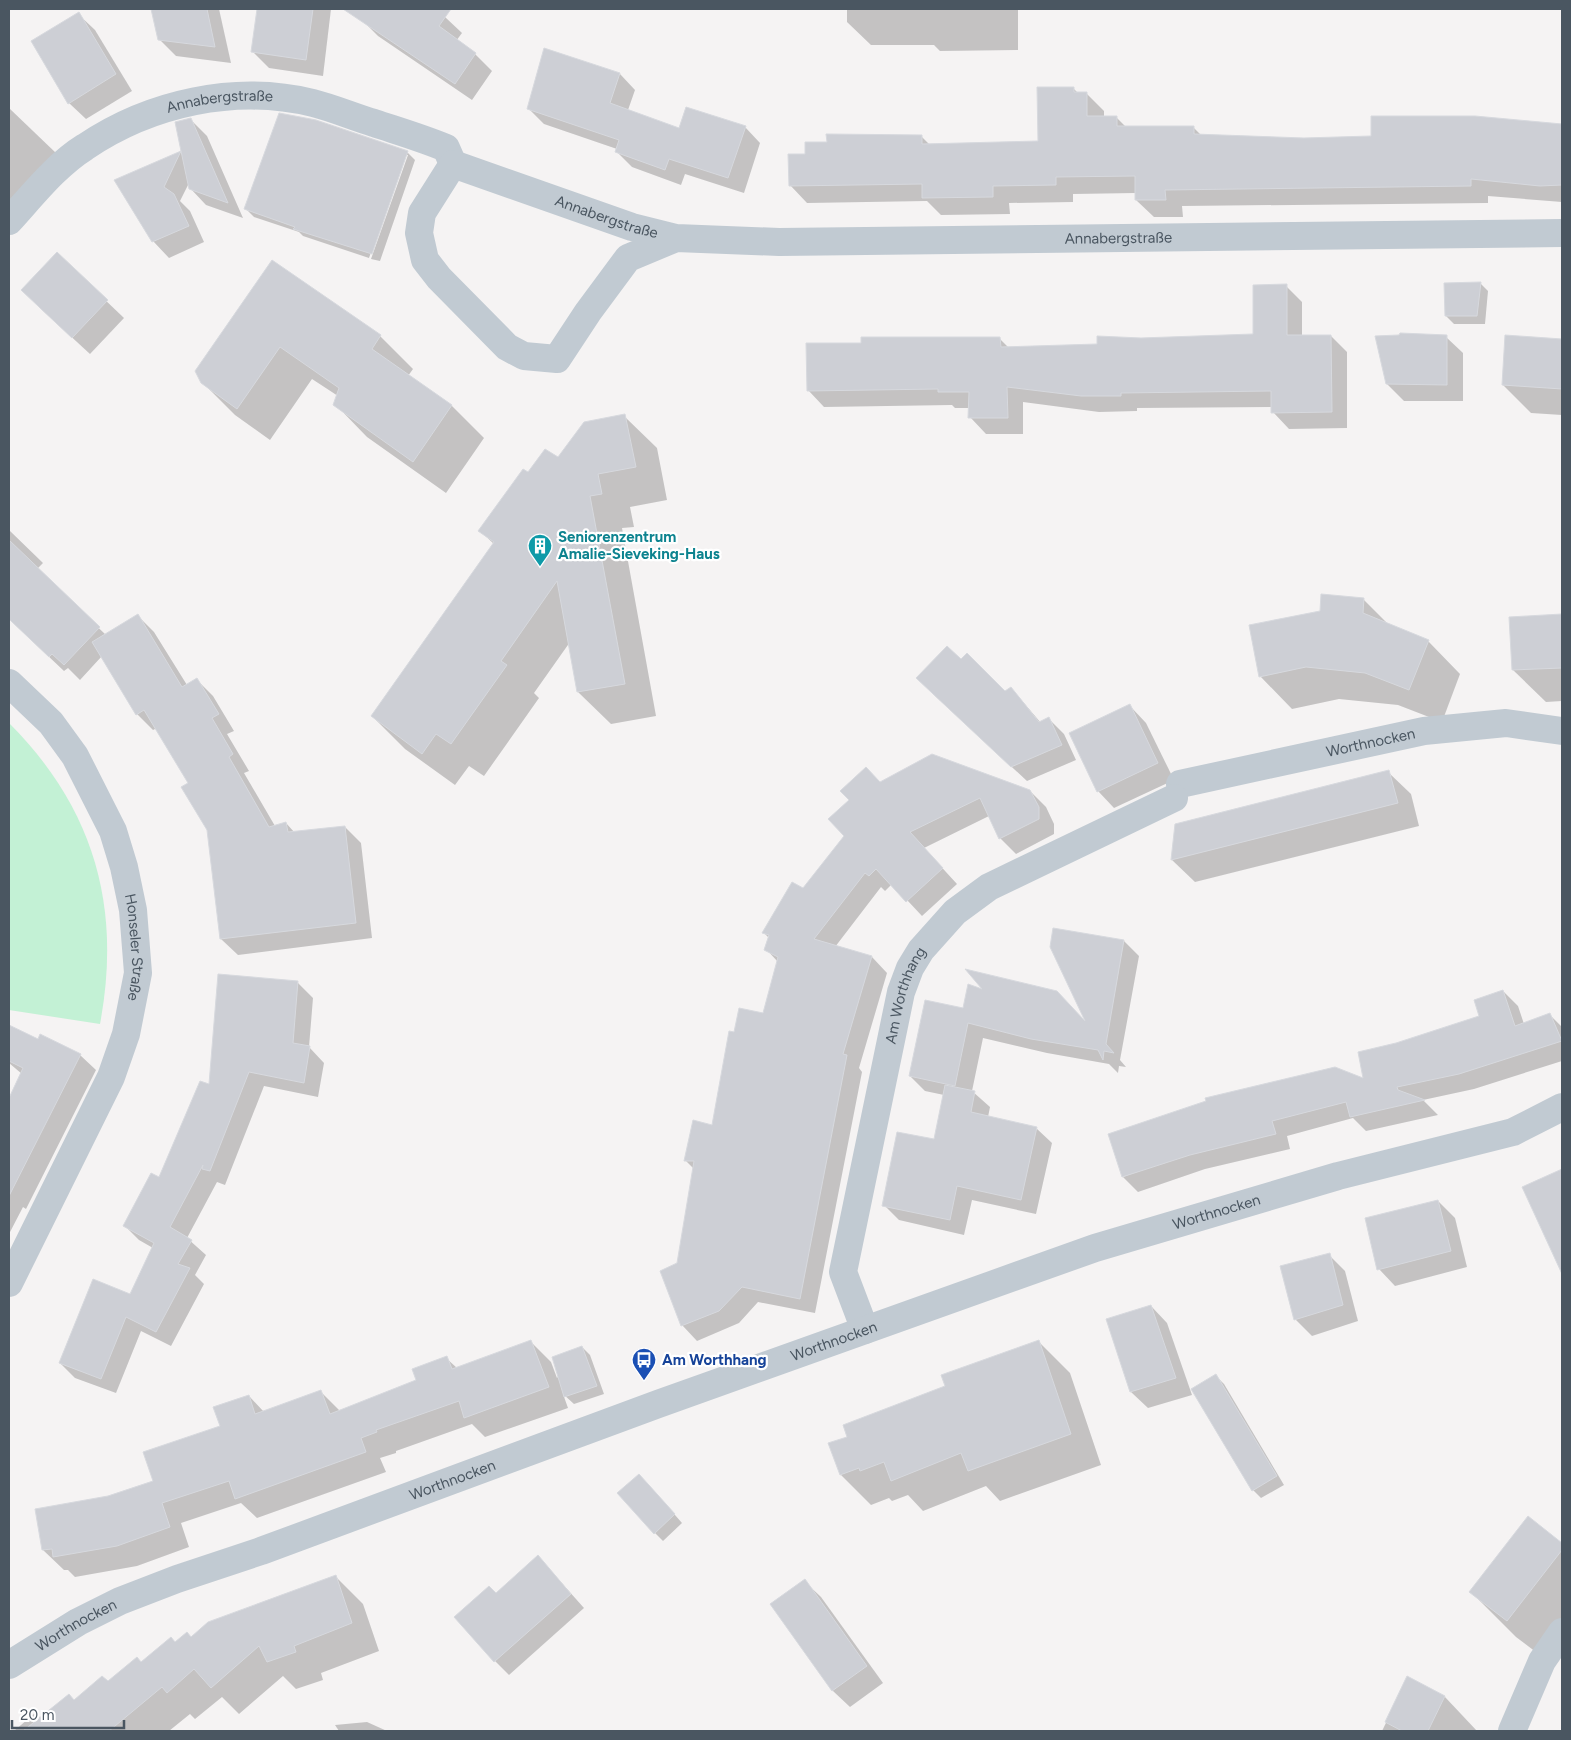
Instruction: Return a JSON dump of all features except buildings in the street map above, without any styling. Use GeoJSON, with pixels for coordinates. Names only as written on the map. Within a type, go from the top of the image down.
{"type":"FeatureCollection","features":[{"type":"Feature","properties":{"kind":"street","name":"Annabergstraße"},"geometry":{"type":"LineString","coordinates":[[9,221],[47,180],[83,148],[118,127],[154,112],[192,101],[273,97],[312,103],[446,148],[453,164],[632,227],[676,238],[780,242],[1562,233]]}},
{"type":"Feature","properties":{"kind":"street","name":"Annabergstraße"},"geometry":{"type":"LineString","coordinates":[[453,164],[422,213],[419,233],[425,260],[439,278],[507,347],[524,356],[557,359],[588,312],[628,258],[676,238]]}},
{"type":"Feature","properties":{"kind":"street","name":"Honseler Straße"},"geometry":{"type":"LineString","coordinates":[[9,683],[52,723],[75,756],[112,831],[124,866],[133,910],[138,973],[126,1034],[112,1077],[9,1283]]}},
{"type":"Feature","properties":{"kind":"street","name":"Worthnocken"},"geometry":{"type":"LineString","coordinates":[[1177,791],[1424,731],[1506,723],[1562,731]]}},
{"type":"Feature","properties":{"kind":"street","name":"Am Worthhang"},"geometry":{"type":"LineString","coordinates":[[865,1330],[843,1272],[899,1001],[910,968],[921,950],[955,912],[989,887],[1177,791]]}},
{"type":"Feature","properties":{"kind":"street","name":"Worthnocken"},"geometry":{"type":"LineString","coordinates":[[9,1665],[78,1622],[120,1601],[865,1330],[1095,1248],[1338,1176],[1513,1132],[1562,1107]]}},
{"type":"Feature","properties":{"kind":"street"},"geometry":{"type":"LineString","coordinates":[[1520,1729],[1542,1661],[1562,1632]]}},
{"type":"Feature","properties":{"kind":"green space"},"geometry":{"type":"Polygon","coordinates":[[[9,723],[38,756],[62,789],[81,825],[95,861],[103,900],[107,940],[106,981],[100,1024],[9,1010],[9,723]]]}},
{"type":"Feature","properties":{"kind":"place","name":"Seniorenzentrum Amalie-Sieveking-Haus"},"geometry":{"type":"Point","coordinates":[540,567]}},
{"type":"Feature","properties":{"kind":"place","name":"Am Worthhang"},"geometry":{"type":"Point","coordinates":[644,1381]}}]}
